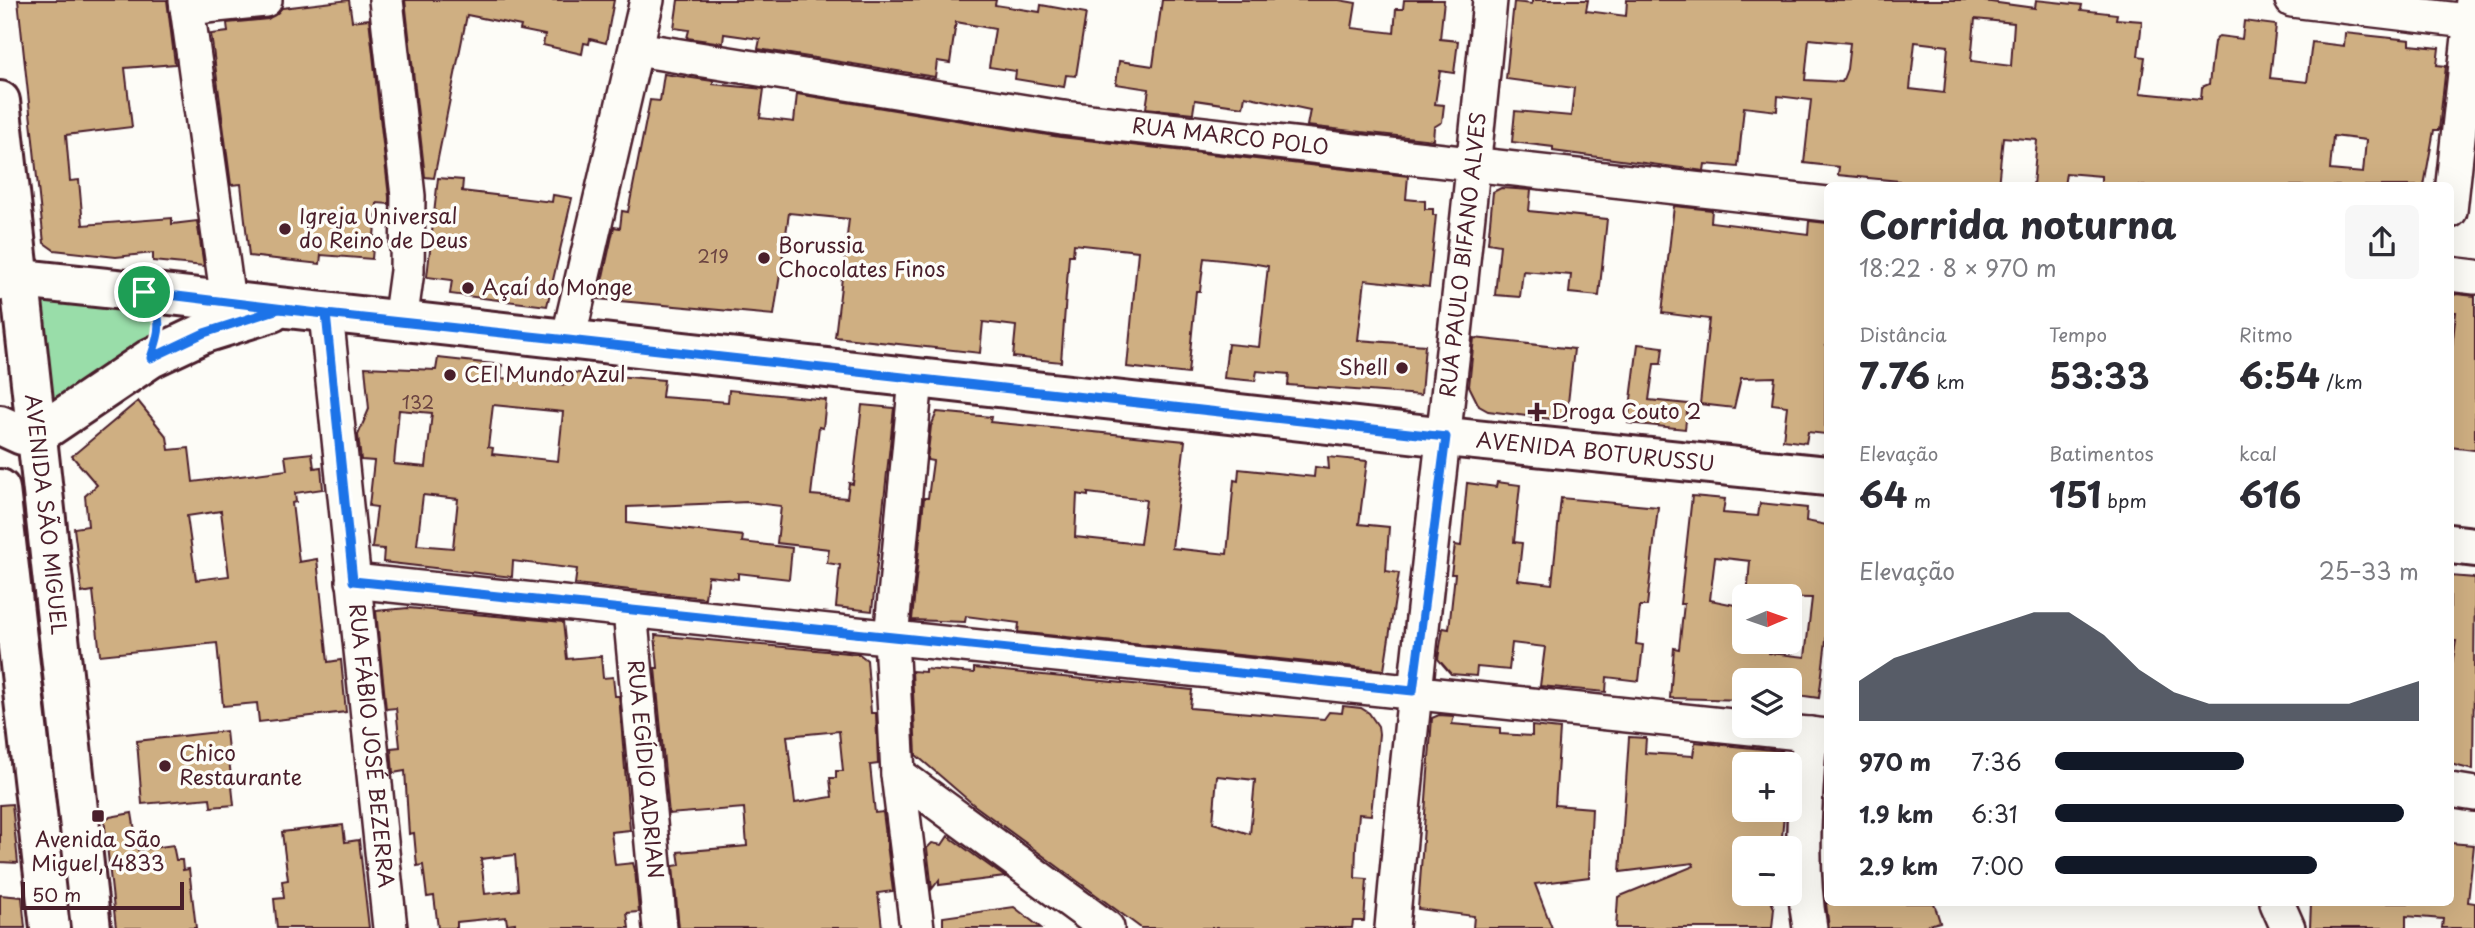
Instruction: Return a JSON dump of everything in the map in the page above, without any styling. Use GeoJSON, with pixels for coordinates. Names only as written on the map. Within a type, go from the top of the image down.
{"type":"FeatureCollection","features":[{"type":"Feature","properties":{"kind":"main road","name":"AVENIDA SÃO MIGUEL"},"geometry":{"type":"LineString","coordinates":[[0,101],[10,280],[37,435],[91,928]]}},
{"type":"Feature","properties":{"kind":"main road","name":"AVENIDA BOTURUSSU"},"geometry":{"type":"LineString","coordinates":[[10,280],[228,301],[279,309],[916,379],[1824,476]]}},
{"type":"Feature","properties":{"kind":"main road"},"geometry":{"type":"LineString","coordinates":[[144,292],[157,310],[160,321],[151,358]]}},
{"type":"Feature","properties":{"kind":"main road","name":"AVENIDA BOTURUSSU"},"geometry":{"type":"LineString","coordinates":[[37,435],[151,358],[204,333],[279,309]]}},
{"type":"Feature","properties":{"kind":"main road"},"geometry":{"type":"LineString","coordinates":[[0,425],[22,435],[37,435]]}},
{"type":"Feature","properties":{"kind":"main road","name":"AVENIDA SÃO MIGUEL"},"geometry":{"type":"LineString","coordinates":[[0,489],[4,569],[50,928]]}},
{"type":"Feature","properties":{"kind":"main road"},"geometry":{"type":"LineString","coordinates":[[2454,544],[2475,547]]}},
{"type":"Feature","properties":{"kind":"street"},"geometry":{"type":"LineString","coordinates":[[228,301],[187,4],[265,0]]}},
{"type":"Feature","properties":{"kind":"street"},"geometry":{"type":"LineString","coordinates":[[386,0],[408,196],[407,261],[400,322]]}},
{"type":"Feature","properties":{"kind":"street"},"geometry":{"type":"LineString","coordinates":[[568,340],[647,0]]}},
{"type":"Feature","properties":{"kind":"street","name":"RUA PAULO BIFANO ALVES"},"geometry":{"type":"LineString","coordinates":[[1392,928],[1413,691],[1446,437],[1490,0]]}},
{"type":"Feature","properties":{"kind":"street"},"geometry":{"type":"LineString","coordinates":[[2292,0],[2473,15],[2453,182]]}},
{"type":"Feature","properties":{"kind":"street","name":"RUA MARCO POLO"},"geometry":{"type":"LineString","coordinates":[[637,49],[1062,118],[1824,204]]}},
{"type":"Feature","properties":{"kind":"street"},"geometry":{"type":"LineString","coordinates":[[2454,274],[2475,277]]}},
{"type":"Feature","properties":{"kind":"street","name":"RUA FÁBIO JOSÉ BEZERRA"},"geometry":{"type":"LineString","coordinates":[[326,314],[390,928]]}},
{"type":"Feature","properties":{"kind":"street"},"geometry":{"type":"LineString","coordinates":[[916,379],[891,638],[898,774],[917,928]]}},
{"type":"Feature","properties":{"kind":"street"},"geometry":{"type":"LineString","coordinates":[[353,581],[1819,735],[1804,864],[1804,890],[1810,928]]}},
{"type":"Feature","properties":{"kind":"street","name":"RUA EGÍDIO ADRIAN"},"geometry":{"type":"LineString","coordinates":[[629,611],[660,928]]}},
{"type":"Feature","properties":{"kind":"street"},"geometry":{"type":"LineString","coordinates":[[898,774],[1107,928]]}},
{"type":"Feature","properties":{"kind":"street"},"geometry":{"type":"LineString","coordinates":[[2454,790],[2475,793]]}},
{"type":"Feature","properties":{"kind":"street"},"geometry":{"type":"LineString","coordinates":[[2278,906],[2288,928]]}},
{"type":"Feature","properties":{"kind":"green space"},"geometry":{"type":"Polygon","coordinates":[[[29,289],[143,297],[157,316],[149,346],[44,423],[29,289]]]}},
{"type":"Feature","properties":{"kind":"building"},"geometry":{"type":"Polygon","coordinates":[[[18,0],[167,0],[175,64],[125,68],[132,127],[66,135],[70,181],[79,180],[83,225],[172,218],[172,224],[197,221],[204,266],[153,261],[153,253],[116,257],[54,250],[44,243],[18,0]]]}},
{"type":"Feature","properties":{"kind":"building"},"geometry":{"type":"Polygon","coordinates":[[[349,0],[352,21],[369,19],[389,197],[389,204],[377,203],[372,259],[321,255],[320,264],[249,256],[241,184],[231,185],[211,34],[228,32],[227,23],[268,19],[282,8],[349,0]]]}},
{"type":"Feature","properties":{"kind":"building"},"geometry":{"type":"Polygon","coordinates":[[[405,0],[614,0],[606,43],[590,39],[589,44],[584,43],[582,54],[543,45],[545,35],[520,30],[521,26],[467,15],[434,178],[425,177],[405,0]]]}},
{"type":"Feature","properties":{"kind":"building"},"geometry":{"type":"Polygon","coordinates":[[[678,0],[996,0],[995,5],[1040,12],[1041,5],[1086,13],[1076,76],[1066,75],[1064,87],[1015,79],[1016,71],[989,67],[995,29],[956,22],[950,63],[937,61],[935,77],[758,49],[760,39],[724,34],[723,43],[687,38],[689,30],[674,28],[678,0]]]}},
{"type":"Feature","properties":{"kind":"building"},"geometry":{"type":"Polygon","coordinates":[[[1162,0],[1339,0],[1356,3],[1352,28],[1394,33],[1396,9],[1403,9],[1404,0],[1444,0],[1440,39],[1458,41],[1454,73],[1440,71],[1435,104],[1444,105],[1442,122],[1434,127],[1433,140],[1307,126],[1310,110],[1245,96],[1243,107],[1195,100],[1193,113],[1146,108],[1149,89],[1116,84],[1119,61],[1153,66],[1162,0]]]}},
{"type":"Feature","properties":{"kind":"building"},"geometry":{"type":"Polygon","coordinates":[[[1532,0],[1588,0],[1586,11],[1626,16],[1627,0],[1976,0],[2035,8],[2036,0],[2082,5],[2081,10],[2117,14],[2116,19],[2142,21],[2138,56],[2145,57],[2140,93],[2201,99],[2202,87],[2209,84],[2214,42],[2219,36],[2242,39],[2244,21],[2276,25],[2270,78],[2307,82],[2312,42],[2344,46],[2345,33],[2410,40],[2410,45],[2439,48],[2437,65],[2446,66],[2439,130],[2434,130],[2425,182],[2101,182],[2101,176],[2066,173],[2065,182],[2033,182],[2037,140],[2003,137],[1998,182],[1899,182],[1838,175],[1839,167],[1804,163],[1811,100],[1778,96],[1777,111],[1744,107],[1738,167],[1705,164],[1704,171],[1553,151],[1553,147],[1512,142],[1515,111],[1571,116],[1574,88],[1506,79],[1514,2],[1532,4],[1532,0]],[[1975,19],[1971,61],[2011,66],[2014,23],[1975,19]],[[1809,39],[1805,80],[1842,82],[1847,69],[1850,43],[1809,39]],[[1915,42],[1910,89],[1944,93],[1948,46],[1915,42]],[[2333,136],[2330,170],[2363,173],[2366,140],[2333,136]]]}},
{"type":"Feature","properties":{"kind":"building"},"geometry":{"type":"Polygon","coordinates":[[[664,74],[713,81],[713,84],[764,89],[760,118],[794,122],[797,94],[1060,137],[1408,176],[1406,199],[1425,201],[1425,209],[1433,209],[1433,215],[1436,215],[1429,287],[1365,280],[1358,340],[1425,345],[1421,395],[1288,385],[1289,374],[1257,371],[1255,381],[1224,378],[1228,344],[1259,347],[1268,266],[1251,263],[1204,258],[1200,291],[1196,291],[1188,374],[1127,367],[1138,251],[1074,244],[1073,255],[1069,255],[1061,362],[1013,357],[1016,326],[983,322],[980,353],[835,337],[849,219],[789,213],[774,315],[598,299],[614,227],[620,228],[622,211],[628,212],[650,100],[660,101],[664,74]]]}},
{"type":"Feature","properties":{"kind":"building"},"geometry":{"type":"Polygon","coordinates":[[[438,178],[463,180],[462,191],[552,202],[553,195],[572,198],[547,306],[450,294],[452,280],[427,277],[438,178]]]}},
{"type":"Feature","properties":{"kind":"building"},"geometry":{"type":"Polygon","coordinates":[[[1501,188],[1531,190],[1529,211],[1607,219],[1599,296],[1569,293],[1571,275],[1523,271],[1520,297],[1495,295],[1500,245],[1488,243],[1493,192],[1501,188]]]}},
{"type":"Feature","properties":{"kind":"building"},"geometry":{"type":"Polygon","coordinates":[[[1674,206],[1712,210],[1711,222],[1808,234],[1809,221],[1824,223],[1824,434],[1808,432],[1806,443],[1783,440],[1787,406],[1772,404],[1775,377],[1741,378],[1734,408],[1700,404],[1709,319],[1662,313],[1674,206]]]}},
{"type":"Feature","properties":{"kind":"building"},"geometry":{"type":"Polygon","coordinates":[[[2454,295],[2475,296],[2475,450],[2454,447],[2454,295]]]}},
{"type":"Feature","properties":{"kind":"building"},"geometry":{"type":"Polygon","coordinates":[[[1474,338],[1574,349],[1566,421],[1488,411],[1479,406],[1469,386],[1474,338]]]}},
{"type":"Feature","properties":{"kind":"building"},"geometry":{"type":"Polygon","coordinates":[[[1638,344],[1663,347],[1661,364],[1654,364],[1649,400],[1688,404],[1685,429],[1628,423],[1638,344]]]}},
{"type":"Feature","properties":{"kind":"building"},"geometry":{"type":"Polygon","coordinates":[[[438,358],[502,365],[501,378],[566,385],[567,372],[664,380],[662,397],[728,402],[729,390],[826,400],[823,428],[819,427],[811,495],[847,498],[849,483],[853,484],[862,405],[894,408],[872,611],[836,607],[840,565],[827,563],[829,549],[777,543],[781,506],[748,502],[627,507],[627,523],[743,536],[742,542],[792,548],[789,579],[738,573],[738,579],[708,576],[705,598],[575,584],[577,569],[513,561],[512,577],[383,562],[384,549],[372,548],[377,507],[369,506],[374,461],[361,460],[358,435],[369,409],[365,367],[436,370],[438,358]],[[493,405],[488,447],[493,448],[492,454],[558,461],[563,412],[493,405]],[[399,410],[394,464],[426,467],[432,413],[399,410]],[[423,495],[417,545],[453,548],[458,499],[423,495]]]}},
{"type":"Feature","properties":{"kind":"building"},"geometry":{"type":"Polygon","coordinates":[[[138,401],[167,437],[169,450],[189,448],[193,482],[287,470],[285,456],[312,453],[314,468],[321,467],[323,489],[295,493],[296,502],[292,503],[299,562],[317,559],[328,662],[341,660],[346,712],[259,722],[257,703],[223,706],[217,643],[100,655],[93,591],[82,593],[74,528],[88,526],[85,496],[97,485],[72,456],[138,401]],[[221,511],[187,516],[196,580],[229,576],[221,511]]]}},
{"type":"Feature","properties":{"kind":"building"},"geometry":{"type":"Polygon","coordinates":[[[937,412],[991,417],[990,422],[1185,441],[1172,548],[1227,554],[1234,480],[1238,481],[1239,469],[1314,477],[1315,467],[1329,469],[1328,457],[1367,461],[1359,524],[1389,527],[1386,571],[1399,573],[1384,670],[1018,632],[1019,623],[966,616],[965,622],[912,620],[924,498],[928,498],[933,461],[927,460],[931,426],[937,412]],[[1077,494],[1075,537],[1140,544],[1146,500],[1077,494]]]}},
{"type":"Feature","properties":{"kind":"building"},"geometry":{"type":"Polygon","coordinates":[[[1497,482],[1520,485],[1514,542],[1522,543],[1518,580],[1552,584],[1561,498],[1658,507],[1647,606],[1640,606],[1636,644],[1643,645],[1639,681],[1607,677],[1606,692],[1540,686],[1545,647],[1512,643],[1509,670],[1477,667],[1476,676],[1451,674],[1438,659],[1443,628],[1449,629],[1455,574],[1451,574],[1455,545],[1461,546],[1467,483],[1496,487],[1497,482]]]}},
{"type":"Feature","properties":{"kind":"building"},"geometry":{"type":"Polygon","coordinates":[[[1692,496],[1725,499],[1723,513],[1758,516],[1760,503],[1807,508],[1806,521],[1824,524],[1824,657],[1819,698],[1802,696],[1802,668],[1732,668],[1732,700],[1670,698],[1674,648],[1679,649],[1684,604],[1680,604],[1692,496]]]}},
{"type":"Feature","properties":{"kind":"building"},"geometry":{"type":"Polygon","coordinates":[[[2454,576],[2475,578],[2473,770],[2454,765],[2454,576]]]}},
{"type":"Feature","properties":{"kind":"building"},"geometry":{"type":"Polygon","coordinates":[[[408,608],[563,622],[567,659],[601,656],[603,678],[613,677],[615,696],[619,696],[630,830],[611,832],[615,865],[633,863],[635,870],[639,912],[627,913],[629,928],[515,928],[515,923],[507,924],[506,917],[457,922],[457,928],[438,928],[434,896],[427,897],[423,865],[417,866],[414,833],[409,834],[405,771],[393,773],[391,748],[400,747],[396,708],[386,709],[376,611],[408,608]],[[515,855],[481,859],[485,894],[518,890],[515,855]]]}},
{"type":"Feature","properties":{"kind":"building"},"geometry":{"type":"Polygon","coordinates":[[[655,635],[859,654],[867,660],[871,713],[876,713],[878,764],[870,765],[875,813],[883,812],[893,891],[878,893],[882,928],[679,928],[673,866],[680,865],[678,852],[747,846],[744,808],[669,814],[655,668],[658,668],[655,635]],[[839,731],[787,736],[795,803],[832,797],[830,778],[836,778],[836,771],[843,771],[839,731]]]}},
{"type":"Feature","properties":{"kind":"building"},"geometry":{"type":"Polygon","coordinates":[[[974,668],[1192,690],[1190,708],[1324,719],[1329,712],[1342,713],[1343,706],[1361,708],[1369,713],[1378,726],[1379,734],[1371,815],[1359,814],[1356,847],[1355,878],[1367,879],[1364,921],[1353,921],[1352,928],[1141,928],[974,805],[916,755],[912,671],[925,672],[925,669],[974,673],[974,668]],[[1217,776],[1213,823],[1250,834],[1255,780],[1217,776]]]}},
{"type":"Feature","properties":{"kind":"building"},"geometry":{"type":"Polygon","coordinates":[[[1439,715],[1454,716],[1452,724],[1500,728],[1500,734],[1532,736],[1532,726],[1560,729],[1555,805],[1592,808],[1589,877],[1535,884],[1552,928],[1473,928],[1474,916],[1418,909],[1432,718],[1439,715]]]}},
{"type":"Feature","properties":{"kind":"building"},"geometry":{"type":"Polygon","coordinates":[[[226,731],[234,805],[211,807],[210,798],[142,804],[137,741],[226,731]]]}},
{"type":"Feature","properties":{"kind":"building"},"geometry":{"type":"Polygon","coordinates":[[[1629,737],[1646,738],[1645,753],[1693,756],[1695,742],[1783,752],[1732,752],[1732,822],[1783,822],[1782,836],[1732,836],[1732,906],[1773,906],[1772,928],[1616,928],[1618,897],[1694,866],[1693,863],[1620,872],[1629,737]]]}},
{"type":"Feature","properties":{"kind":"building"},"geometry":{"type":"Polygon","coordinates":[[[12,804],[18,863],[0,862],[0,805],[12,804]]]}},
{"type":"Feature","properties":{"kind":"building"},"geometry":{"type":"Polygon","coordinates":[[[132,813],[138,850],[173,845],[176,860],[182,860],[183,870],[189,869],[196,928],[116,928],[104,818],[132,813]]]}},
{"type":"Feature","properties":{"kind":"building"},"geometry":{"type":"Polygon","coordinates":[[[343,825],[345,842],[359,840],[369,928],[277,928],[274,899],[284,898],[282,881],[288,880],[282,832],[343,825]]]}},
{"type":"Feature","properties":{"kind":"building"},"geometry":{"type":"Polygon","coordinates":[[[948,836],[1005,877],[939,885],[939,880],[932,889],[927,848],[932,843],[942,845],[948,836]]]}},
{"type":"Feature","properties":{"kind":"building"},"geometry":{"type":"Polygon","coordinates":[[[2454,843],[2474,845],[2468,902],[2475,903],[2475,928],[2442,928],[2443,919],[2406,916],[2406,928],[2310,928],[2311,906],[2454,906],[2454,843]]]}},
{"type":"Feature","properties":{"kind":"building"},"geometry":{"type":"Polygon","coordinates":[[[0,895],[22,897],[25,928],[0,928],[0,895]]]}},
{"type":"Feature","properties":{"kind":"building"},"geometry":{"type":"Polygon","coordinates":[[[1826,906],[1935,906],[1940,922],[1917,928],[1829,928],[1826,906]]]}},
{"type":"Feature","properties":{"kind":"building"},"geometry":{"type":"Polygon","coordinates":[[[1014,907],[1041,928],[943,928],[943,917],[1014,907]]]}},
{"type":"Feature","properties":{"kind":"place","name":"Igreja Universal do Reino de Deus"},"geometry":{"type":"Point","coordinates":[285,229]}},
{"type":"Feature","properties":{"kind":"place","name":"Borussia Chocolates Finos"},"geometry":{"type":"Point","coordinates":[764,258]}},
{"type":"Feature","properties":{"kind":"place","name":"Açaí do Monge"},"geometry":{"type":"Point","coordinates":[468,288]}},
{"type":"Feature","properties":{"kind":"place","name":"Shell"},"geometry":{"type":"Point","coordinates":[1402,368]}},
{"type":"Feature","properties":{"kind":"place","name":"CEI Mundo Azul"},"geometry":{"type":"Point","coordinates":[450,375]}},
{"type":"Feature","properties":{"kind":"place","name":"Droga Couto 2"},"geometry":{"type":"Point","coordinates":[1537,412]}},
{"type":"Feature","properties":{"kind":"place","name":"Chico Restaurante"},"geometry":{"type":"Point","coordinates":[165,766]}},
{"type":"Feature","properties":{"kind":"place","name":"Avenida São Miguel, 4833"},"geometry":{"type":"Point","coordinates":[98,816]}},
{"type":"Feature","properties":{"kind":"route"},"geometry":{"type":"LineString","coordinates":[[144,292],[157,310],[160,321],[159,334],[151,358],[204,333],[279,309],[568,340],[1446,437],[1413,691],[353,581],[326,314],[144,292]]}}]}
